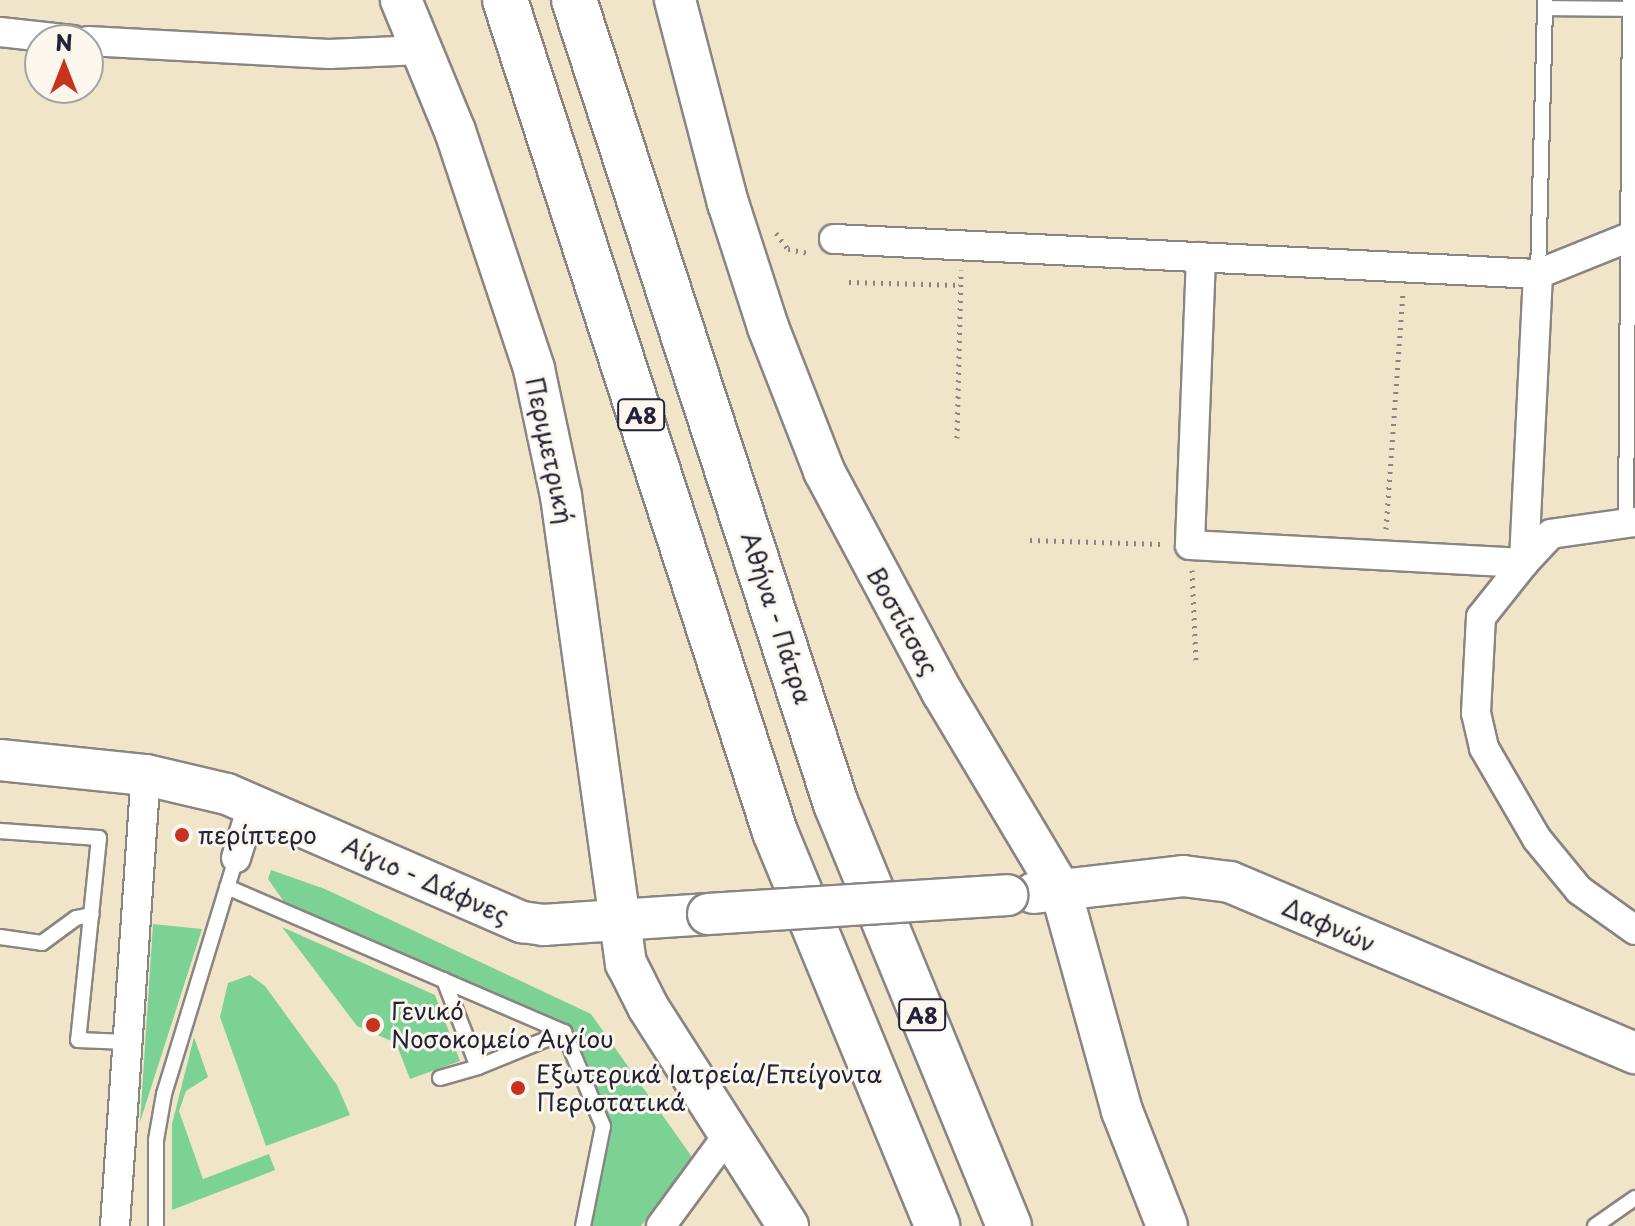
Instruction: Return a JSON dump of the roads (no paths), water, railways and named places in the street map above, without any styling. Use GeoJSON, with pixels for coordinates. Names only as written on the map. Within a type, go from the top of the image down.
{"type":"FeatureCollection","features":[{"type":"Feature","properties":{"kind":"highway","name":"Α8"},"geometry":{"type":"LineString","coordinates":[[505,0],[775,832],[937,1226]]}},
{"type":"Feature","properties":{"kind":"highway","name":"Αθήνα - Πάτρα"},"geometry":{"type":"LineString","coordinates":[[574,0],[836,804],[1009,1226]]}},
{"type":"Feature","properties":{"kind":"street","name":"Περιμετρική"},"geometry":{"type":"LineString","coordinates":[[401,0],[455,131],[534,369],[575,585],[616,920],[626,963],[648,1007],[788,1226]]}},
{"type":"Feature","properties":{"kind":"street","name":"Βοστίτσας"},"geometry":{"type":"LineString","coordinates":[[675,0],[737,231],[824,471],[942,692],[1061,891],[1122,1111],[1167,1226]]}},
{"type":"Feature","properties":{"kind":"street"},"geometry":{"type":"LineString","coordinates":[[0,32],[24,35]]}},
{"type":"Feature","properties":{"kind":"street"},"geometry":{"type":"LineString","coordinates":[[104,42],[329,54],[421,50]]}},
{"type":"Feature","properties":{"kind":"street"},"geometry":{"type":"LineString","coordinates":[[825,247],[962,245],[1538,274],[1632,237]]}},
{"type":"Feature","properties":{"kind":"street"},"geometry":{"type":"LineString","coordinates":[[1201,257],[1190,545],[1524,563]]}},
{"type":"Feature","properties":{"kind":"street"},"geometry":{"type":"LineString","coordinates":[[1524,563],[1538,274]]}},
{"type":"Feature","properties":{"kind":"street"},"geometry":{"type":"LineString","coordinates":[[1630,524],[1551,534],[1481,617],[1479,733],[1508,793],[1556,864],[1579,890],[1635,930]]}},
{"type":"Feature","properties":{"kind":"street","name":"Αίγιο - Δάφνες"},"geometry":{"type":"LineString","coordinates":[[0,760],[146,775],[253,803],[522,922],[616,920],[1007,895]]}},
{"type":"Feature","properties":{"kind":"street"},"geometry":{"type":"LineString","coordinates":[[115,1226],[146,775]]}},
{"type":"Feature","properties":{"kind":"street"},"geometry":{"type":"LineString","coordinates":[[236,858],[253,803]]}},
{"type":"Feature","properties":{"kind":"street","name":"Δαφνών"},"geometry":{"type":"LineString","coordinates":[[1007,895],[1183,876],[1230,882],[1635,1053]]}},
{"type":"Feature","properties":{"kind":"street"},"geometry":{"type":"LineString","coordinates":[[661,1226],[730,1132]]}},
{"type":"Feature","properties":{"kind":"lane"},"geometry":{"type":"LineString","coordinates":[[1538,274],[1545,4],[1631,6],[1630,524]]}},
{"type":"Feature","properties":{"kind":"lane"},"geometry":{"type":"LineString","coordinates":[[0,831],[99,838],[78,1040],[127,1042]]}},
{"type":"Feature","properties":{"kind":"lane"},"geometry":{"type":"LineString","coordinates":[[156,1226],[156,1140],[164,1094],[236,858]]}},
{"type":"Feature","properties":{"kind":"lane"},"geometry":{"type":"LineString","coordinates":[[227,887],[564,1032],[601,1115],[599,1151],[583,1226]]}},
{"type":"Feature","properties":{"kind":"lane"},"geometry":{"type":"LineString","coordinates":[[0,937],[42,943],[76,918],[92,915]]}},
{"type":"Feature","properties":{"kind":"lane"},"geometry":{"type":"LineString","coordinates":[[444,980],[478,1067]]}},
{"type":"Feature","properties":{"kind":"lane"},"geometry":{"type":"LineString","coordinates":[[440,1078],[478,1067],[564,1032]]}},
{"type":"Feature","properties":{"kind":"lane"},"geometry":{"type":"LineString","coordinates":[[1595,1226],[1635,1198]]}},
{"type":"Feature","properties":{"kind":"place","name":"περίπτερο"},"geometry":{"type":"Point","coordinates":[182,835]}},
{"type":"Feature","properties":{"kind":"place","name":"Γενικό Νοσοκομείο Αιγίου"},"geometry":{"type":"Point","coordinates":[373,1025]}},
{"type":"Feature","properties":{"kind":"place","name":"Εξωτερικά Ιατρεία/Επείγοντα Περιστατικά"},"geometry":{"type":"Point","coordinates":[518,1088]}}]}
